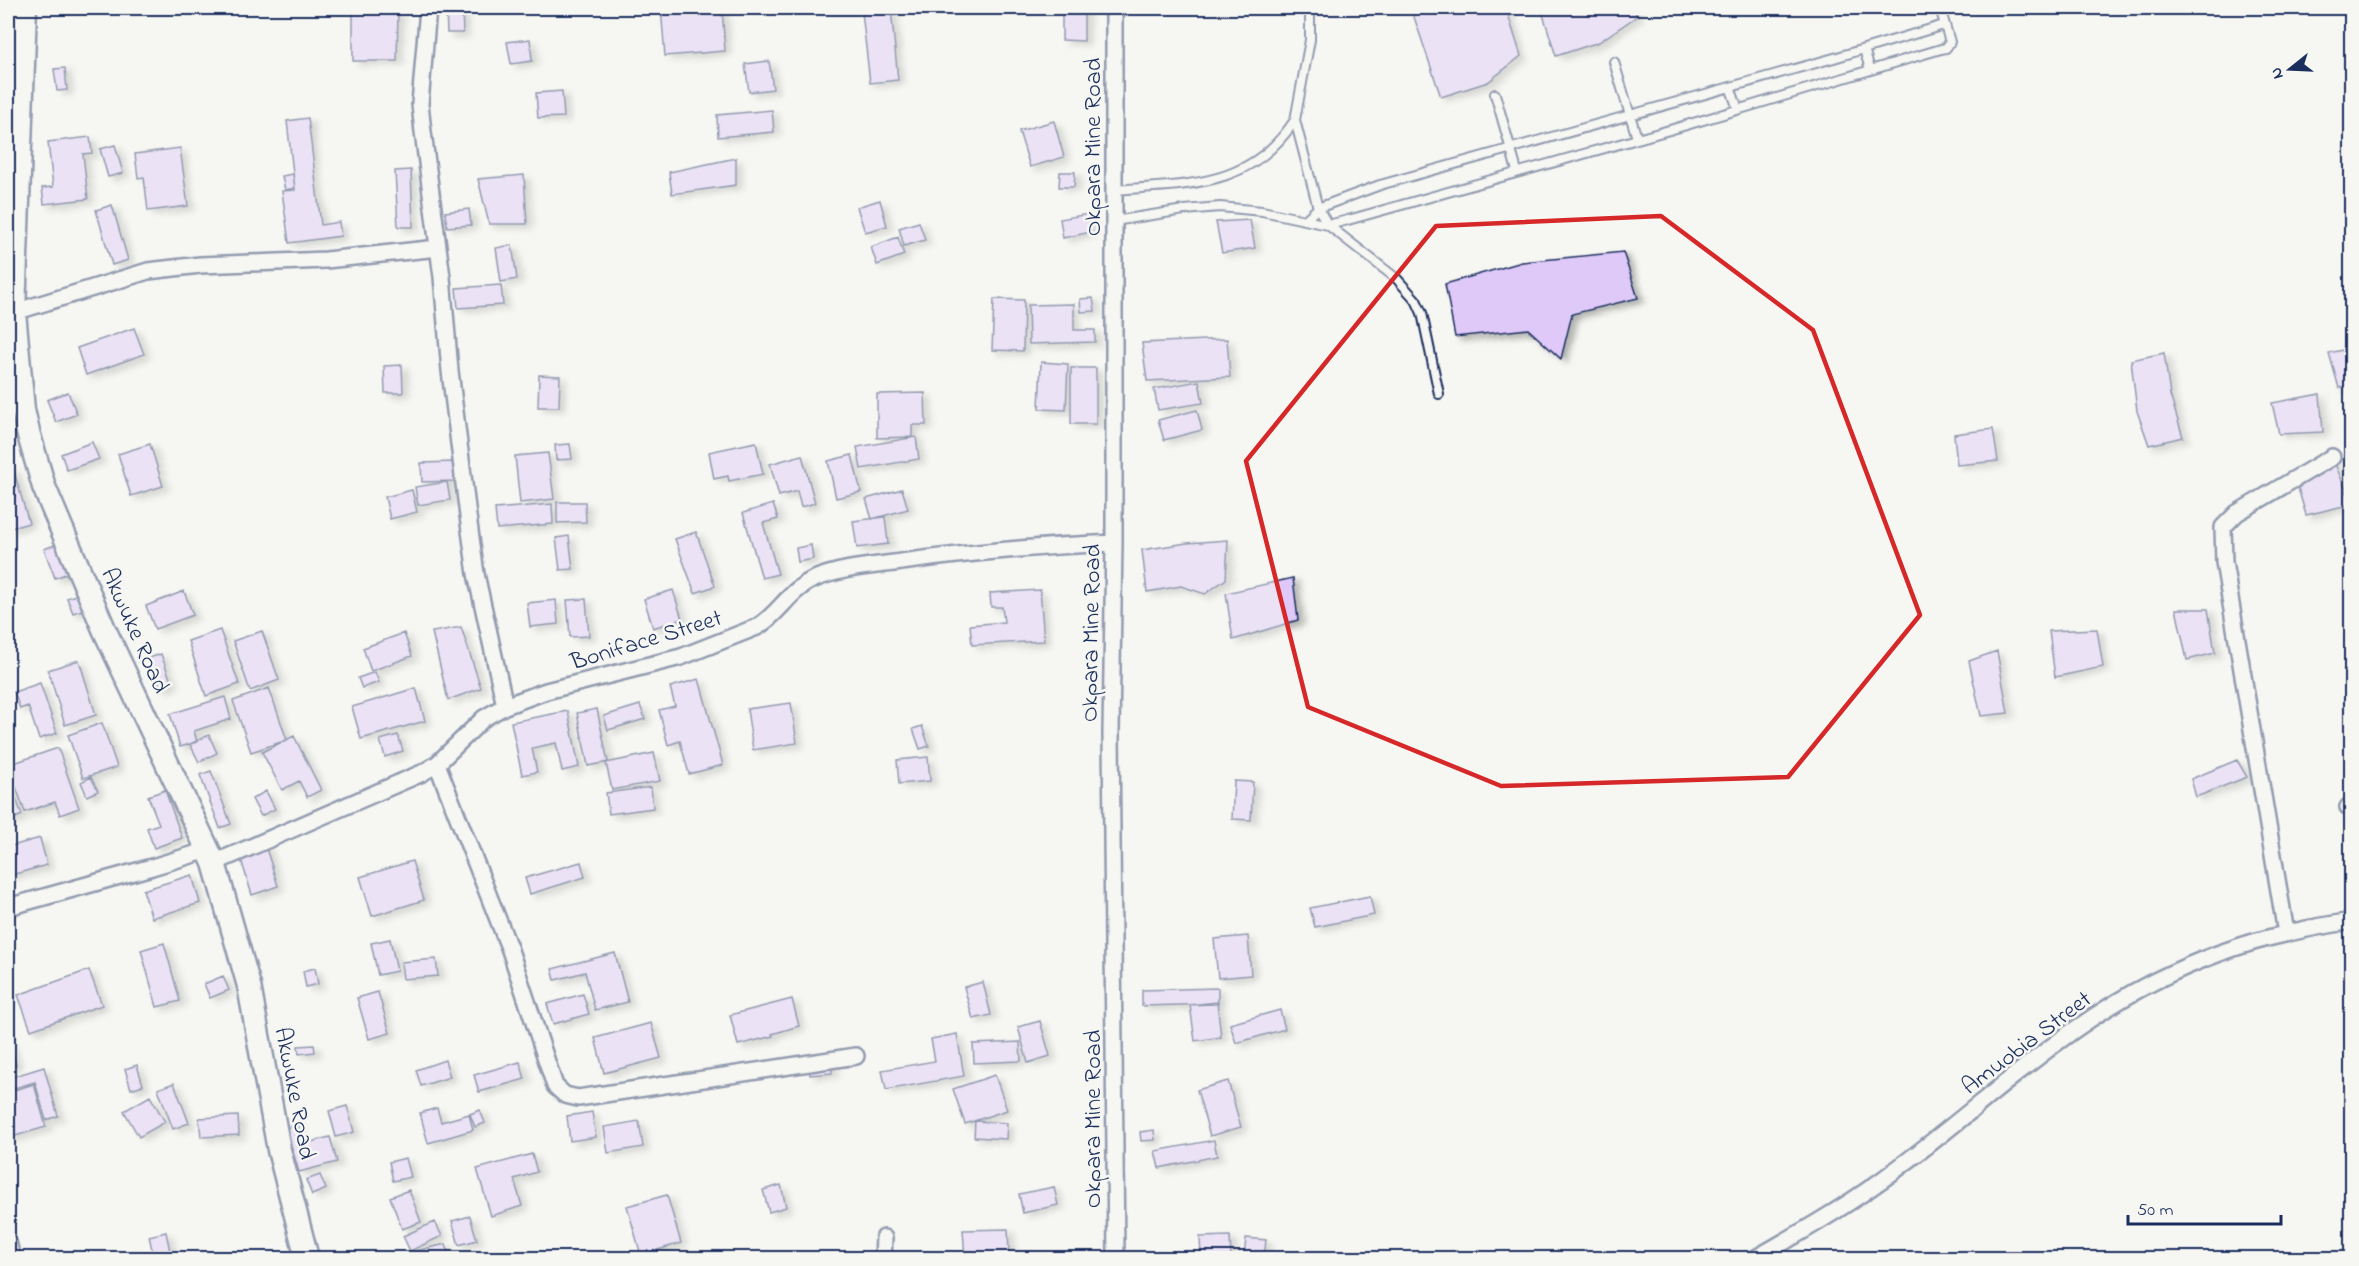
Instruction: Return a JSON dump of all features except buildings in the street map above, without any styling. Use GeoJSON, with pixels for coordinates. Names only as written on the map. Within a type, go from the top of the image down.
{"type":"FeatureCollection","features":[{"type":"Feature","properties":{"kind":"main road","name":"Akwuke Road"},"geometry":{"type":"LineString","coordinates":[[25,8],[11,313],[23,410],[32,454],[104,629],[211,856],[249,986],[279,1150],[307,1258]]}},
{"type":"Feature","properties":{"kind":"street"},"geometry":{"type":"LineString","coordinates":[[428,8],[420,104],[438,248],[450,371],[476,573],[505,706]]}},
{"type":"Feature","properties":{"kind":"street","name":"Okpara Mine Road"},"geometry":{"type":"LineString","coordinates":[[1114,8],[1114,543],[1111,732],[1116,1258]]}},
{"type":"Feature","properties":{"kind":"street"},"geometry":{"type":"LineString","coordinates":[[11,313],[148,271],[200,265],[326,260],[438,248]]}},
{"type":"Feature","properties":{"kind":"street"},"geometry":{"type":"LineString","coordinates":[[2286,933],[2224,561],[2223,527],[2237,513],[2332,457]]}},
{"type":"Feature","properties":{"kind":"street","name":"Boniface Street"},"geometry":{"type":"LineString","coordinates":[[8,907],[152,867],[211,856],[334,813],[437,764],[484,718],[505,706],[546,691],[681,657],[757,627],[799,588],[829,574],[944,556],[1114,543]]}},
{"type":"Feature","properties":{"kind":"street"},"geometry":{"type":"LineString","coordinates":[[437,764],[510,951],[555,1086],[565,1095],[578,1098],[856,1056]]}},
{"type":"Feature","properties":{"kind":"street","name":"Amuobia Street"},"geometry":{"type":"LineString","coordinates":[[1756,1258],[1835,1212],[1880,1182],[2028,1064],[2122,999],[2201,960],[2286,933],[2352,921]]}},
{"type":"Feature","properties":{"kind":"street"},"geometry":{"type":"LineString","coordinates":[[884,1238],[884,1258]]}},
{"type":"Feature","properties":{"kind":"street"},"geometry":{"type":"LineString","coordinates":[[8,1242],[12,1258]]}},
{"type":"Feature","properties":{"kind":"lane"},"geometry":{"type":"LineString","coordinates":[[1113,190],[1194,184],[1221,179],[1241,171],[1284,137],[1295,120],[1310,40],[1310,8]]}},
{"type":"Feature","properties":{"kind":"lane"},"geometry":{"type":"LineString","coordinates":[[1114,221],[1220,207],[1262,211],[1328,225],[1946,48],[1950,42],[1940,8]]}},
{"type":"Feature","properties":{"kind":"lane"},"geometry":{"type":"LineString","coordinates":[[1305,220],[1318,208],[1380,185],[1944,25]]}},
{"type":"Feature","properties":{"kind":"lane"},"geometry":{"type":"LineString","coordinates":[[1864,49],[1870,69]]}},
{"type":"Feature","properties":{"kind":"lane"},"geometry":{"type":"LineString","coordinates":[[1614,62],[1637,138]]}},
{"type":"Feature","properties":{"kind":"lane"},"geometry":{"type":"LineString","coordinates":[[1730,87],[1738,109]]}},
{"type":"Feature","properties":{"kind":"lane"},"geometry":{"type":"LineString","coordinates":[[1495,94],[1517,171]]}},
{"type":"Feature","properties":{"kind":"lane"},"geometry":{"type":"LineString","coordinates":[[1295,120],[1318,208],[1328,225],[1397,279],[1416,300],[1422,313],[1439,394]]}},
{"type":"Feature","properties":{"kind":"highlighted area"},"geometry":{"type":"Polygon","coordinates":[[[1661,216],[1813,330],[1920,615],[1788,777],[1501,786],[1308,707],[1246,461],[1436,226],[1661,216]]]}}]}
